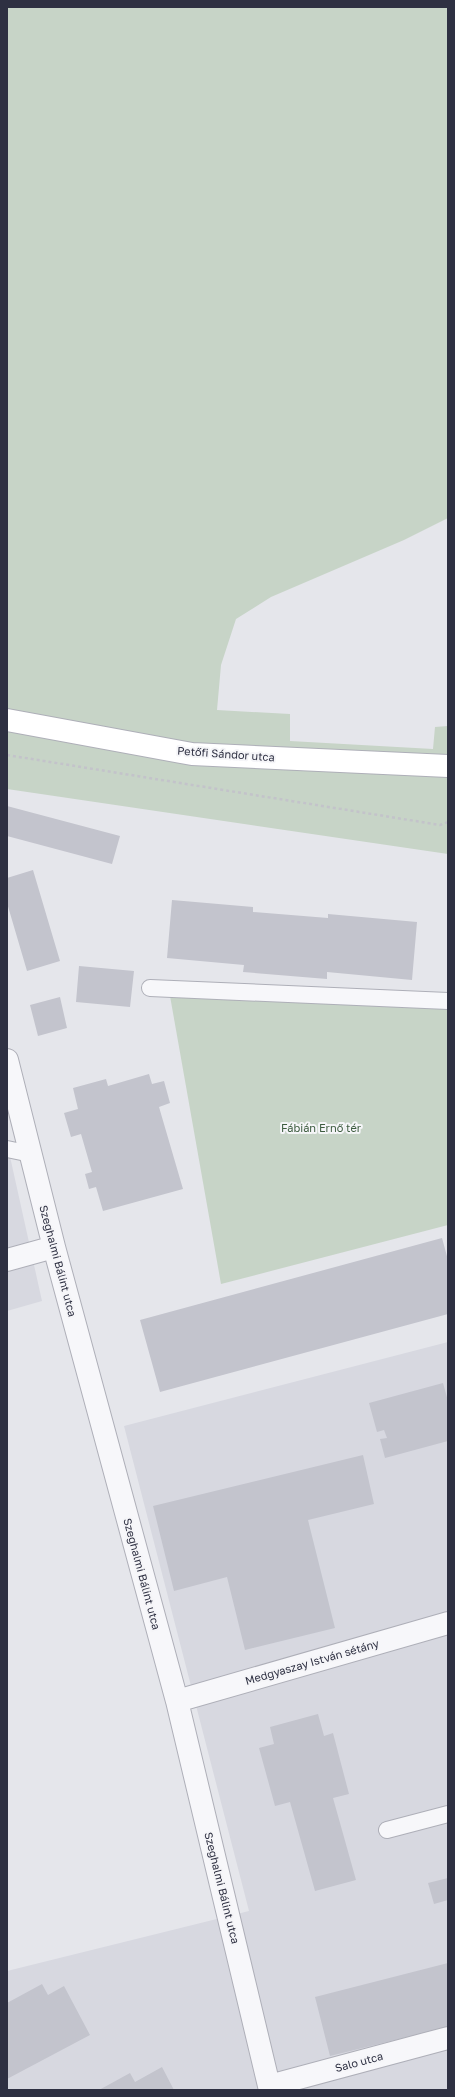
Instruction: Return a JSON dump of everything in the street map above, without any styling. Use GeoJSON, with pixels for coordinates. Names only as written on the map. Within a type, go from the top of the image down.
{"type":"FeatureCollection","features":[{"type":"Feature","properties":{"kind":"main road","name":"Petőfi Sándor utca"},"geometry":{"type":"LineString","coordinates":[[7,720],[192,754],[448,766]]}},
{"type":"Feature","properties":{"kind":"street","name":"Szeghalmi Bálint utca"},"geometry":{"type":"LineString","coordinates":[[7,1060],[54,1247],[177,1702],[269,2088]]}},
{"type":"Feature","properties":{"kind":"street"},"geometry":{"type":"LineString","coordinates":[[7,1260],[54,1247]]}},
{"type":"Feature","properties":{"kind":"street","name":"Medgyaszay István sétány"},"geometry":{"type":"LineString","coordinates":[[177,1702],[448,1623]]}},
{"type":"Feature","properties":{"kind":"street","name":"Salo utca"},"geometry":{"type":"LineString","coordinates":[[269,2088],[448,2038]]}},
{"type":"Feature","properties":{"kind":"lane"},"geometry":{"type":"LineString","coordinates":[[150,988],[448,1001]]}},
{"type":"Feature","properties":{"kind":"lane"},"geometry":{"type":"LineString","coordinates":[[7,1149],[31,1154]]}},
{"type":"Feature","properties":{"kind":"lane"},"geometry":{"type":"LineString","coordinates":[[387,1830],[448,1814]]}},
{"type":"Feature","properties":{"kind":"path"},"geometry":{"type":"LineString","coordinates":[[7,755],[440,825],[448,822]]}},
{"type":"Feature","properties":{"kind":"shaded area"},"geometry":{"type":"Polygon","coordinates":[[[7,1143],[42,1301],[7,1311],[7,1143]]]}},
{"type":"Feature","properties":{"kind":"shaded area"},"geometry":{"type":"Polygon","coordinates":[[[448,1342],[448,2090],[7,2090],[7,1971],[249,1911],[124,1426],[448,1342]]]}},
{"type":"Feature","properties":{"kind":"green space"},"geometry":{"type":"Polygon","coordinates":[[[7,7],[448,7],[448,518],[404,540],[271,597],[236,619],[221,665],[217,710],[290,714],[290,741],[433,749],[435,727],[448,726],[448,854],[7,789],[7,7]]]}},
{"type":"Feature","properties":{"kind":"green space","name":"Fábián Ernő tér"},"geometry":{"type":"Polygon","coordinates":[[[170,996],[448,1008],[448,1225],[221,1284],[170,996]]]}},
{"type":"Feature","properties":{"kind":"building"},"geometry":{"type":"Polygon","coordinates":[[[7,806],[120,836],[112,864],[7,836],[7,806]]]}},
{"type":"Feature","properties":{"kind":"building"},"geometry":{"type":"Polygon","coordinates":[[[33,870],[60,961],[27,971],[7,903],[7,878],[33,870]]]}},
{"type":"Feature","properties":{"kind":"building"},"geometry":{"type":"Polygon","coordinates":[[[172,900],[253,907],[253,912],[328,918],[328,914],[417,922],[412,980],[327,972],[327,979],[243,972],[244,965],[167,958],[172,900]]]}},
{"type":"Feature","properties":{"kind":"building"},"geometry":{"type":"Polygon","coordinates":[[[79,966],[134,971],[130,1007],[76,1002],[79,966]]]}},
{"type":"Feature","properties":{"kind":"building"},"geometry":{"type":"Polygon","coordinates":[[[60,997],[67,1028],[38,1036],[30,1005],[60,997]]]}},
{"type":"Feature","properties":{"kind":"building"},"geometry":{"type":"Polygon","coordinates":[[[149,1074],[152,1084],[164,1081],[170,1103],[159,1107],[183,1189],[103,1211],[96,1187],[89,1189],[85,1174],[92,1172],[81,1134],[71,1137],[64,1113],[78,1109],[73,1088],[106,1079],[108,1086],[149,1074]]]}},
{"type":"Feature","properties":{"kind":"building"},"geometry":{"type":"Polygon","coordinates":[[[442,1238],[448,1260],[448,1314],[160,1392],[140,1320],[442,1238]]]}},
{"type":"Feature","properties":{"kind":"building"},"geometry":{"type":"Polygon","coordinates":[[[443,1383],[448,1401],[448,1441],[385,1458],[380,1439],[387,1438],[384,1430],[377,1432],[369,1403],[443,1383]]]}},
{"type":"Feature","properties":{"kind":"building"},"geometry":{"type":"Polygon","coordinates":[[[363,1455],[374,1504],[308,1520],[335,1628],[245,1650],[227,1577],[174,1591],[153,1506],[363,1455]]]}},
{"type":"Feature","properties":{"kind":"building"},"geometry":{"type":"Polygon","coordinates":[[[318,1714],[324,1736],[333,1733],[349,1794],[333,1798],[356,1880],[315,1891],[290,1802],[275,1806],[259,1748],[274,1744],[270,1727],[318,1714]]]}},
{"type":"Feature","properties":{"kind":"building"},"geometry":{"type":"Polygon","coordinates":[[[448,1878],[448,1900],[434,1904],[428,1883],[448,1878]]]}},
{"type":"Feature","properties":{"kind":"building"},"geometry":{"type":"Polygon","coordinates":[[[448,1963],[448,2027],[330,2056],[315,1997],[448,1963]]]}},
{"type":"Feature","properties":{"kind":"building"},"geometry":{"type":"Polygon","coordinates":[[[42,1984],[48,1995],[64,1986],[90,2035],[7,2079],[7,2003],[42,1984]]]}},
{"type":"Feature","properties":{"kind":"building"},"geometry":{"type":"Polygon","coordinates":[[[162,2067],[174,2090],[99,2090],[130,2073],[135,2082],[162,2067]]]}}]}
